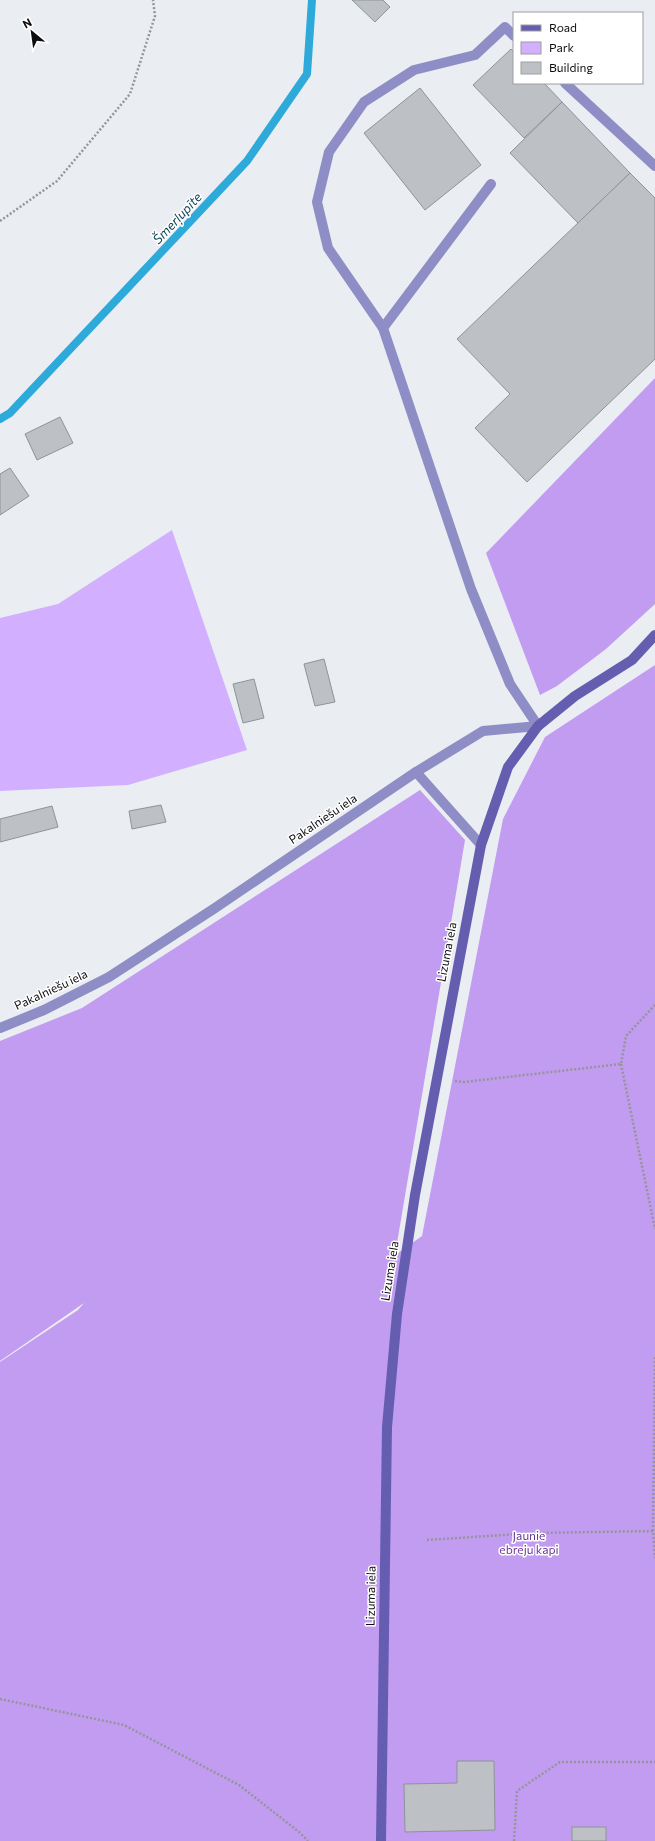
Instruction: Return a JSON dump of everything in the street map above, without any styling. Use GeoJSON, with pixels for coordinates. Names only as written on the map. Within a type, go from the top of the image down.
{"type":"FeatureCollection","features":[{"type":"Feature","properties":{"kind":"street"},"geometry":{"type":"LineString","coordinates":[[513,35],[505,27],[475,55],[414,70],[364,102],[329,152],[317,202],[328,248],[383,328],[471,589],[510,684],[538,726],[575,696],[632,660],[655,635]]}},
{"type":"Feature","properties":{"kind":"street"},"geometry":{"type":"LineString","coordinates":[[566,84],[655,166]]}},
{"type":"Feature","properties":{"kind":"street"},"geometry":{"type":"LineString","coordinates":[[383,328],[492,184]]}},
{"type":"Feature","properties":{"kind":"street","name":"Pakalniešu iela"},"geometry":{"type":"LineString","coordinates":[[0,1028],[44,1010],[109,977],[215,908],[416,772],[483,731],[538,726]]}},
{"type":"Feature","properties":{"kind":"street","name":"Lizuma iela"},"geometry":{"type":"LineString","coordinates":[[381,1841],[387,1427],[397,1314],[436,1078],[481,845],[508,767],[538,726]]}},
{"type":"Feature","properties":{"kind":"street"},"geometry":{"type":"LineString","coordinates":[[416,772],[481,845]]}},
{"type":"Feature","properties":{"kind":"path"},"geometry":{"type":"LineString","coordinates":[[0,221],[57,181],[130,94],[155,16],[154,0]]}},
{"type":"Feature","properties":{"kind":"path"},"geometry":{"type":"LineString","coordinates":[[655,1005],[626,1036],[621,1064],[655,1229]]}},
{"type":"Feature","properties":{"kind":"path"},"geometry":{"type":"LineString","coordinates":[[436,1078],[464,1082],[621,1064]]}},
{"type":"Feature","properties":{"kind":"path"},"geometry":{"type":"LineString","coordinates":[[655,1357],[655,1558]]}},
{"type":"Feature","properties":{"kind":"path"},"geometry":{"type":"LineString","coordinates":[[428,1540],[533,1533],[654,1531]]}},
{"type":"Feature","properties":{"kind":"path"},"geometry":{"type":"LineString","coordinates":[[0,1699],[124,1725],[240,1785],[299,1832],[308,1841]]}},
{"type":"Feature","properties":{"kind":"path"},"geometry":{"type":"LineString","coordinates":[[514,1841],[517,1791],[560,1762],[655,1762]]}},
{"type":"Feature","properties":{"kind":"green space"},"geometry":{"type":"Polygon","coordinates":[[[655,378],[655,604],[606,649],[557,686],[540,695],[486,553],[655,378]]]}},
{"type":"Feature","properties":{"kind":"green space"},"geometry":{"type":"Polygon","coordinates":[[[172,530],[247,750],[128,785],[0,791],[0,618],[58,604],[172,530]]]}},
{"type":"Feature","properties":{"kind":"green space","name":"Jaunie ebreju kapi"},"geometry":{"type":"Polygon","coordinates":[[[655,665],[655,1841],[0,1841],[0,1362],[78,1310],[84,1303],[0,1361],[0,1041],[82,1008],[420,790],[465,840],[395,1255],[422,1236],[503,819],[545,737],[655,665]]]}},
{"type":"Feature","properties":{"kind":"building"},"geometry":{"type":"Polygon","coordinates":[[[352,0],[383,0],[390,7],[375,22],[352,0]]]}},
{"type":"Feature","properties":{"kind":"building"},"geometry":{"type":"Polygon","coordinates":[[[511,49],[513,51],[513,84],[545,84],[562,102],[524,138],[473,85],[511,49]]]}},
{"type":"Feature","properties":{"kind":"building"},"geometry":{"type":"Polygon","coordinates":[[[420,88],[481,165],[425,210],[364,133],[420,88]]]}},
{"type":"Feature","properties":{"kind":"building"},"geometry":{"type":"Polygon","coordinates":[[[562,102],[630,173],[578,223],[510,153],[562,102]]]}},
{"type":"Feature","properties":{"kind":"building"},"geometry":{"type":"Polygon","coordinates":[[[630,173],[655,198],[655,359],[527,482],[475,428],[510,394],[457,339],[630,173]]]}},
{"type":"Feature","properties":{"kind":"building"},"geometry":{"type":"Polygon","coordinates":[[[60,417],[73,443],[37,460],[25,434],[60,417]]]}},
{"type":"Feature","properties":{"kind":"building"},"geometry":{"type":"Polygon","coordinates":[[[10,468],[29,496],[0,515],[0,474],[10,468]]]}},
{"type":"Feature","properties":{"kind":"building"},"geometry":{"type":"Polygon","coordinates":[[[324,659],[335,702],[315,706],[304,664],[324,659]]]}},
{"type":"Feature","properties":{"kind":"building"},"geometry":{"type":"Polygon","coordinates":[[[254,679],[264,718],[243,723],[233,684],[254,679]]]}},
{"type":"Feature","properties":{"kind":"building"},"geometry":{"type":"Polygon","coordinates":[[[161,805],[166,822],[132,829],[129,811],[161,805]]]}},
{"type":"Feature","properties":{"kind":"building"},"geometry":{"type":"Polygon","coordinates":[[[52,806],[58,827],[0,842],[0,819],[52,806]]]}},
{"type":"Feature","properties":{"kind":"building"},"geometry":{"type":"Polygon","coordinates":[[[457,1761],[494,1761],[495,1830],[405,1832],[404,1784],[457,1783],[457,1761]]]}},
{"type":"Feature","properties":{"kind":"building"},"geometry":{"type":"Polygon","coordinates":[[[572,1827],[606,1827],[606,1841],[572,1841],[572,1827]]]}},
{"type":"Feature","properties":{"kind":"waterway","name":"Šmerļupīte"},"geometry":{"type":"LineString","coordinates":[[0,419],[10,413],[247,161],[307,74],[312,0]]}}]}
